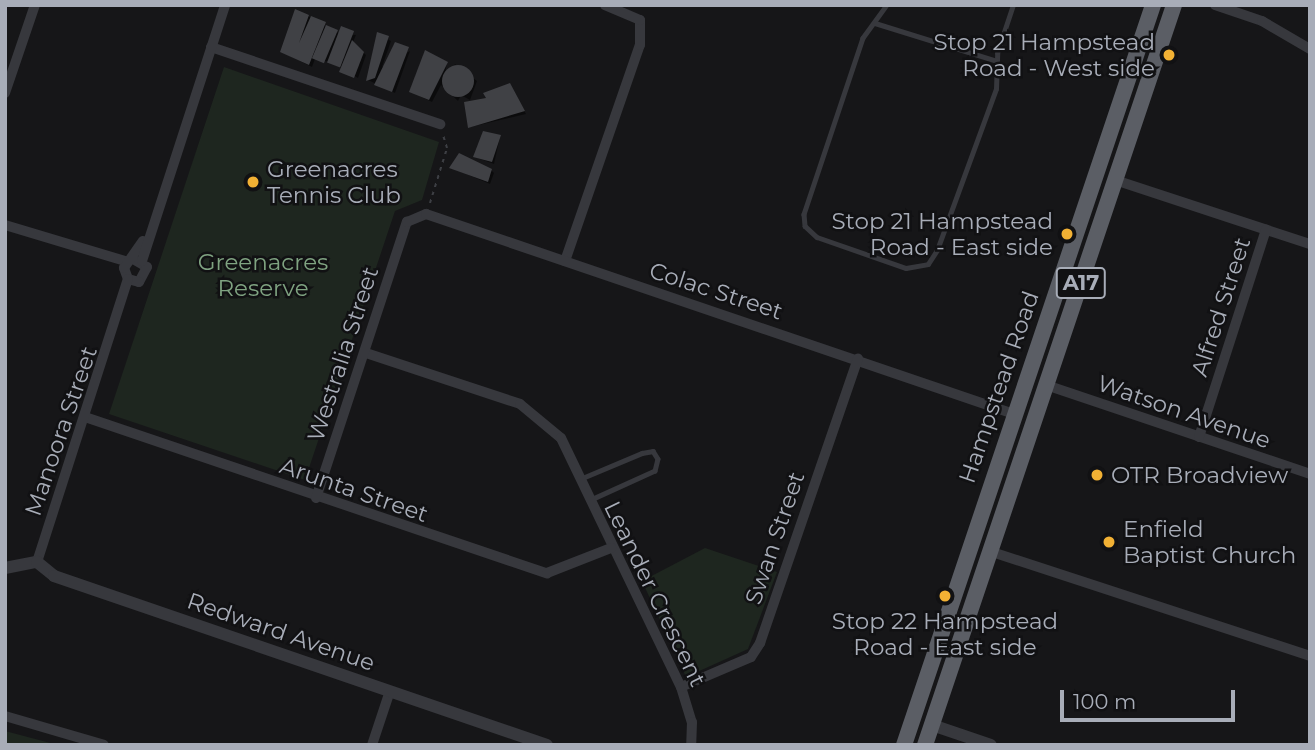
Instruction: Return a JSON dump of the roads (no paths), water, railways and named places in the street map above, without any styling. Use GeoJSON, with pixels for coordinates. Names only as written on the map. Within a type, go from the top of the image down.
{"type":"FeatureCollection","features":[{"type":"Feature","properties":{"kind":"highway","name":"Hampstead Road"},"geometry":{"type":"LineString","coordinates":[[904,745],[1153,5]]}},
{"type":"Feature","properties":{"kind":"highway","name":"Hampstead Road"},"geometry":{"type":"LineString","coordinates":[[925,745],[1174,5]]}},
{"type":"Feature","properties":{"kind":"highway"},"geometry":{"type":"LineString","coordinates":[[1095,174],[1115,180]]}},
{"type":"Feature","properties":{"kind":"highway"},"geometry":{"type":"LineString","coordinates":[[1026,379],[1046,385]]}},
{"type":"Feature","properties":{"kind":"highway"},"geometry":{"type":"LineString","coordinates":[[1014,414],[1033,421]]}},
{"type":"Feature","properties":{"kind":"highway"},"geometry":{"type":"LineString","coordinates":[[970,543],[989,551]]}},
{"type":"Feature","properties":{"kind":"highway"},"geometry":{"type":"LineString","coordinates":[[913,719],[932,725]]}},
{"type":"Feature","properties":{"kind":"street"},"geometry":{"type":"LineString","coordinates":[[5,93],[35,5]]}},
{"type":"Feature","properties":{"kind":"street"},"geometry":{"type":"LineString","coordinates":[[129,278],[151,229],[225,5]]}},
{"type":"Feature","properties":{"kind":"street"},"geometry":{"type":"LineString","coordinates":[[565,261],[640,45],[640,20],[605,5]]}},
{"type":"Feature","properties":{"kind":"street"},"geometry":{"type":"LineString","coordinates":[[1215,5],[1262,21],[1310,49]]}},
{"type":"Feature","properties":{"kind":"street"},"geometry":{"type":"LineString","coordinates":[[211,47],[439,124]]}},
{"type":"Feature","properties":{"kind":"street"},"geometry":{"type":"LineString","coordinates":[[1115,180],[1310,244]]}},
{"type":"Feature","properties":{"kind":"street","name":"Colac Street"},"geometry":{"type":"LineString","coordinates":[[426,214],[858,358],[1014,414]]}},
{"type":"Feature","properties":{"kind":"street","name":"Westralia Street"},"geometry":{"type":"LineString","coordinates":[[316,498],[407,222],[426,214]]}},
{"type":"Feature","properties":{"kind":"street"},"geometry":{"type":"LineString","coordinates":[[5,225],[99,258],[129,278],[146,275],[135,261],[99,258]]}},
{"type":"Feature","properties":{"kind":"street","name":"Alfred Street"},"geometry":{"type":"LineString","coordinates":[[1199,437],[1266,230]]}},
{"type":"Feature","properties":{"kind":"street","name":"Manoora Street"},"geometry":{"type":"LineString","coordinates":[[37,562],[121,312],[129,278]]}},
{"type":"Feature","properties":{"kind":"street","name":"Leander Crescent"},"geometry":{"type":"LineString","coordinates":[[366,353],[520,404],[561,438],[611,548],[681,687],[692,722],[691,745]]}},
{"type":"Feature","properties":{"kind":"street","name":"Swan Street"},"geometry":{"type":"LineString","coordinates":[[681,687],[751,657],[760,643],[858,358]]}},
{"type":"Feature","properties":{"kind":"street","name":"Watson Avenue"},"geometry":{"type":"LineString","coordinates":[[1046,385],[1310,474]]}},
{"type":"Feature","properties":{"kind":"street","name":"Arunta Street"},"geometry":{"type":"LineString","coordinates":[[85,417],[316,498],[547,573],[611,548]]}},
{"type":"Feature","properties":{"kind":"street"},"geometry":{"type":"LineString","coordinates":[[989,551],[1310,656]]}},
{"type":"Feature","properties":{"kind":"street"},"geometry":{"type":"LineString","coordinates":[[5,568],[37,562]]}},
{"type":"Feature","properties":{"kind":"street","name":"Redward Avenue"},"geometry":{"type":"LineString","coordinates":[[37,562],[54,576],[547,745]]}},
{"type":"Feature","properties":{"kind":"street"},"geometry":{"type":"LineString","coordinates":[[372,745],[390,691]]}},
{"type":"Feature","properties":{"kind":"street"},"geometry":{"type":"LineString","coordinates":[[5,716],[104,745]]}},
{"type":"Feature","properties":{"kind":"street"},"geometry":{"type":"LineString","coordinates":[[932,725],[991,745]]}},
{"type":"Feature","properties":{"kind":"lane"},"geometry":{"type":"LineString","coordinates":[[887,5],[859,51],[805,226],[817,237],[906,268],[928,264],[937,250],[996,89],[997,61],[1013,5]]}},
{"type":"Feature","properties":{"kind":"lane"},"geometry":{"type":"LineString","coordinates":[[875,23],[997,61]]}},
{"type":"Feature","properties":{"kind":"lane","name":"Leander Crescent"},"geometry":{"type":"LineString","coordinates":[[579,479],[642,453],[653,451],[658,459],[655,471],[589,500]]}},
{"type":"Feature","properties":{"kind":"place","name":"Stop 21 Hampstead Road - West side"},"geometry":{"type":"Point","coordinates":[1169,55]}},
{"type":"Feature","properties":{"kind":"place","name":"Greenacres Tennis Club"},"geometry":{"type":"Point","coordinates":[253,182]}},
{"type":"Feature","properties":{"kind":"place","name":"Stop 21 Hampstead Road - East side"},"geometry":{"type":"Point","coordinates":[1067,234]}},
{"type":"Feature","properties":{"kind":"place","name":"OTR Broadview"},"geometry":{"type":"Point","coordinates":[1097,475]}},
{"type":"Feature","properties":{"kind":"place","name":"Enfield Baptist Church"},"geometry":{"type":"Point","coordinates":[1109,542]}},
{"type":"Feature","properties":{"kind":"place","name":"Stop 22 Hampstead Road - East side"},"geometry":{"type":"Point","coordinates":[945,596]}},
{"type":"Feature","properties":{"kind":"park label","name":"Greenacres Reserve"},"geometry":{"type":"Point","coordinates":[263,275]}}]}
